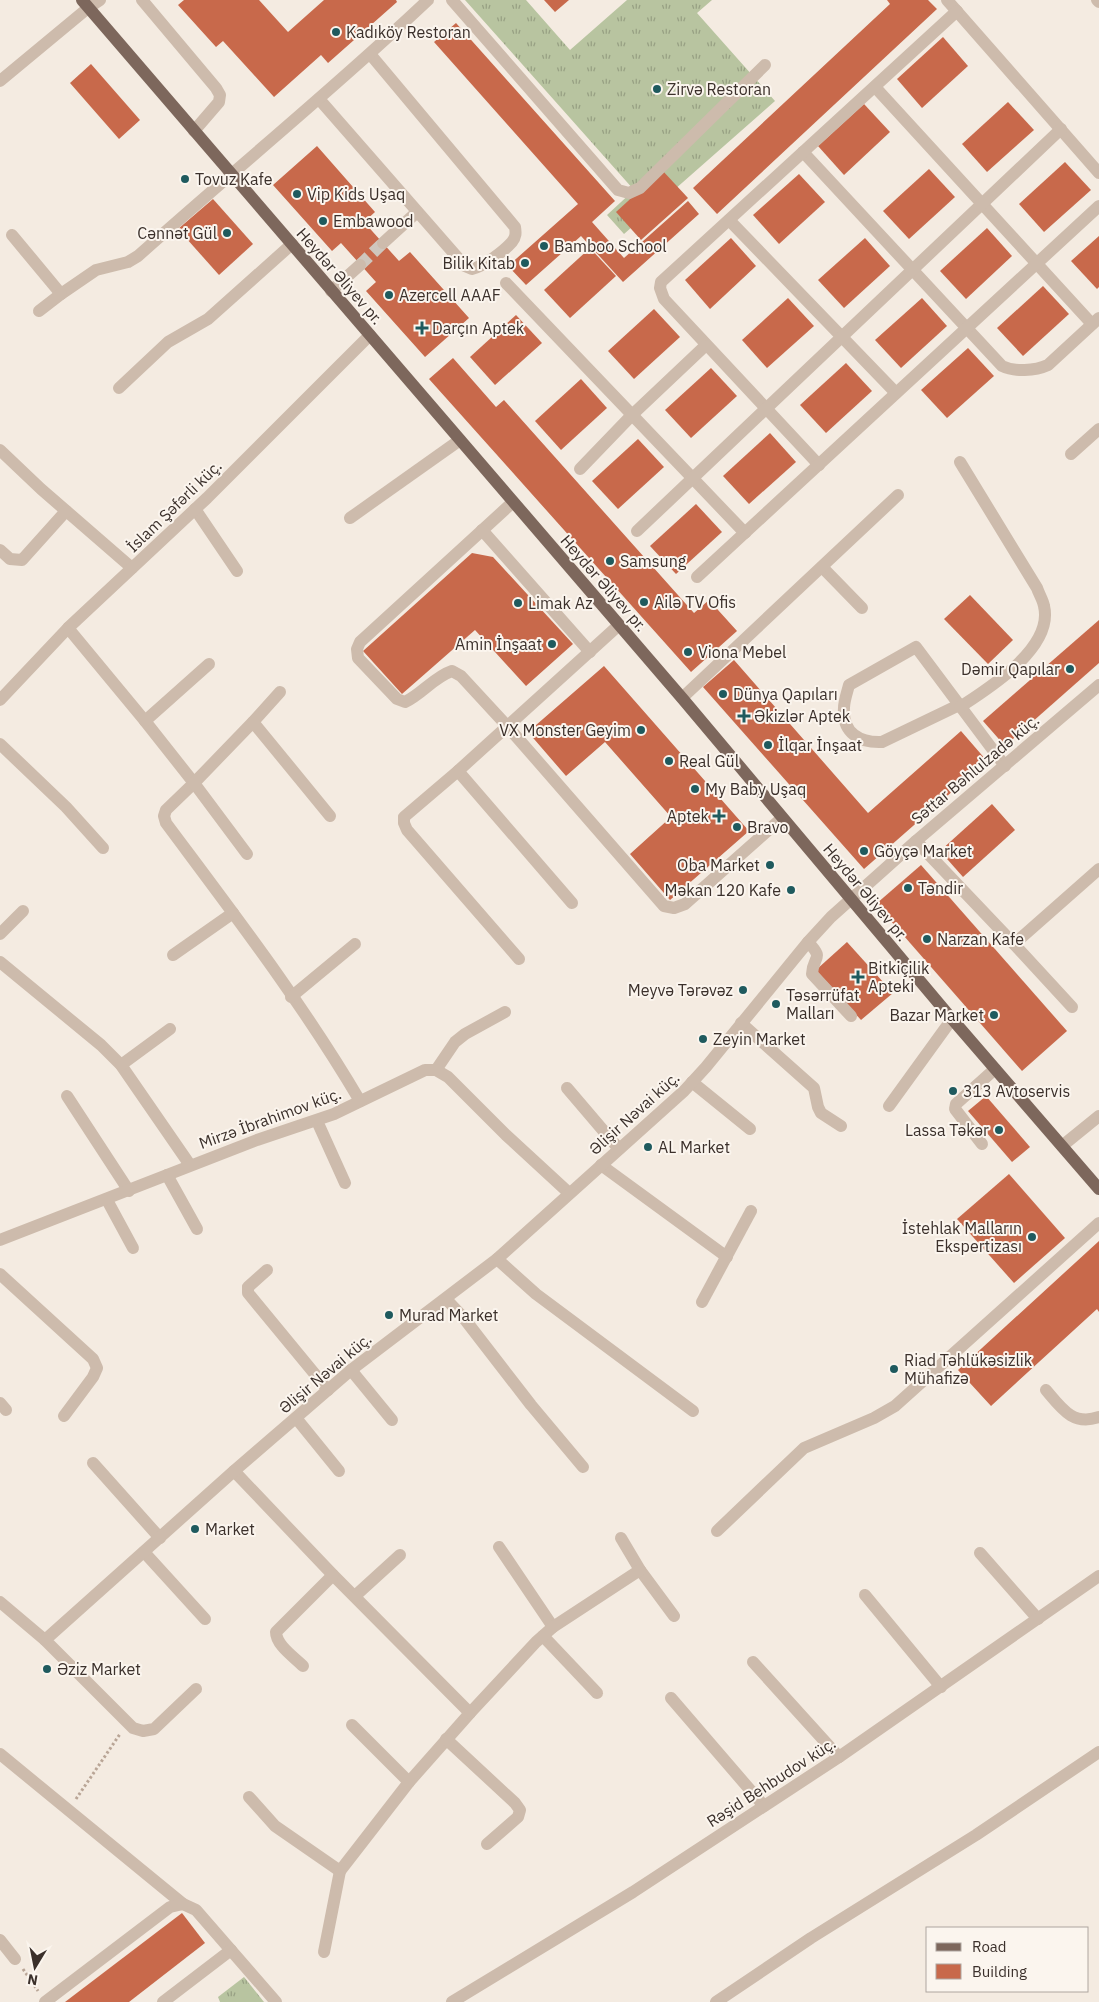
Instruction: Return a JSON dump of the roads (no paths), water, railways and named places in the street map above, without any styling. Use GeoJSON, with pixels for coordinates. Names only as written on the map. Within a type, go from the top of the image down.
{"type":"FeatureCollection","features":[{"type":"Feature","properties":{"kind":"main road","name":"Heydər Əliyev pr."},"geometry":{"type":"LineString","coordinates":[[85,4],[682,698],[850,900],[1099,1189]]}},
{"type":"Feature","properties":{"kind":"street"},"geometry":{"type":"LineString","coordinates":[[0,81],[85,4],[100,0]]}},
{"type":"Feature","properties":{"kind":"street"},"geometry":{"type":"LineString","coordinates":[[142,0],[220,95],[219,102],[194,131]]}},
{"type":"Feature","properties":{"kind":"street"},"geometry":{"type":"LineString","coordinates":[[39,311],[96,270],[128,262],[138,256],[231,173],[370,54],[428,0]]}},
{"type":"Feature","properties":{"kind":"street"},"geometry":{"type":"LineString","coordinates":[[452,0],[618,190],[629,193],[640,188],[765,65]]}},
{"type":"Feature","properties":{"kind":"street"},"geometry":{"type":"LineString","coordinates":[[947,0],[1099,172]]}},
{"type":"Feature","properties":{"kind":"street"},"geometry":{"type":"LineString","coordinates":[[819,465],[705,346],[664,299],[660,288],[666,276],[957,11]]}},
{"type":"Feature","properties":{"kind":"street"},"geometry":{"type":"LineString","coordinates":[[319,99],[465,266],[472,269],[481,266],[512,242],[516,234],[515,227],[370,54]]}},
{"type":"Feature","properties":{"kind":"street"},"geometry":{"type":"LineString","coordinates":[[803,152],[1002,366],[1009,370],[1040,368],[1048,365],[1096,321],[1037,263],[874,87]]}},
{"type":"Feature","properties":{"kind":"street"},"geometry":{"type":"LineString","coordinates":[[637,531],[1061,129]]}},
{"type":"Feature","properties":{"kind":"street"},"geometry":{"type":"LineString","coordinates":[[697,577],[1099,206]]}},
{"type":"Feature","properties":{"kind":"street"},"geometry":{"type":"LineString","coordinates":[[383,243],[417,212]]}},
{"type":"Feature","properties":{"kind":"street"},"geometry":{"type":"LineString","coordinates":[[729,220],[896,393]]}},
{"type":"Feature","properties":{"kind":"street"},"geometry":{"type":"LineString","coordinates":[[12,235],[61,294]]}},
{"type":"Feature","properties":{"kind":"street"},"geometry":{"type":"LineString","coordinates":[[120,388],[168,342],[208,319],[292,244]]}},
{"type":"Feature","properties":{"kind":"street"},"geometry":{"type":"LineString","coordinates":[[332,291],[360,264]]}},
{"type":"Feature","properties":{"kind":"street"},"geometry":{"type":"LineString","coordinates":[[506,283],[745,532]]}},
{"type":"Feature","properties":{"kind":"street","name":"İslam Şəfərli küç."},"geometry":{"type":"LineString","coordinates":[[0,700],[68,628],[195,509],[370,335]]}},
{"type":"Feature","properties":{"kind":"street"},"geometry":{"type":"LineString","coordinates":[[580,469],[632,415],[705,346]]}},
{"type":"Feature","properties":{"kind":"street"},"geometry":{"type":"LineString","coordinates":[[1071,454],[1099,430]]}},
{"type":"Feature","properties":{"kind":"street"},"geometry":{"type":"LineString","coordinates":[[350,518],[460,440]]}},
{"type":"Feature","properties":{"kind":"street"},"geometry":{"type":"LineString","coordinates":[[0,450],[132,568]]}},
{"type":"Feature","properties":{"kind":"street"},"geometry":{"type":"LineString","coordinates":[[960,462],[1037,588],[1045,607],[1044,625],[1031,651],[1004,678],[959,706],[882,742],[869,743],[856,738],[845,724],[844,709],[849,685],[916,647],[959,706],[1005,766]]}},
{"type":"Feature","properties":{"kind":"street"},"geometry":{"type":"LineString","coordinates":[[682,698],[898,495]]}},
{"type":"Feature","properties":{"kind":"street"},"geometry":{"type":"LineString","coordinates":[[513,502],[360,642],[357,649],[358,658],[397,699],[405,702],[412,699],[444,674],[452,671],[460,676],[508,727],[664,906],[674,908],[685,904],[782,818]]}},
{"type":"Feature","properties":{"kind":"street"},"geometry":{"type":"LineString","coordinates":[[195,509],[237,571]]}},
{"type":"Feature","properties":{"kind":"street"},"geometry":{"type":"LineString","coordinates":[[0,550],[10,560],[22,560],[66,511]]}},
{"type":"Feature","properties":{"kind":"street"},"geometry":{"type":"LineString","coordinates":[[482,530],[590,652]]}},
{"type":"Feature","properties":{"kind":"street"},"geometry":{"type":"LineString","coordinates":[[822,567],[862,608]]}},
{"type":"Feature","properties":{"kind":"street"},"geometry":{"type":"LineString","coordinates":[[519,959],[407,830],[404,817],[508,727],[619,625]]}},
{"type":"Feature","properties":{"kind":"street"},"geometry":{"type":"LineString","coordinates":[[68,628],[145,721],[247,854]]}},
{"type":"Feature","properties":{"kind":"street"},"geometry":{"type":"LineString","coordinates":[[145,721],[209,664]]}},
{"type":"Feature","properties":{"kind":"street","name":"Səttar Bəhlulzadə küç."},"geometry":{"type":"LineString","coordinates":[[850,900],[916,841],[1099,685]]}},
{"type":"Feature","properties":{"kind":"street"},"geometry":{"type":"LineString","coordinates":[[280,692],[166,810],[164,816],[166,823],[233,913],[332,1054],[360,1101]]}},
{"type":"Feature","properties":{"kind":"street"},"geometry":{"type":"LineString","coordinates":[[253,722],[330,816]]}},
{"type":"Feature","properties":{"kind":"street"},"geometry":{"type":"LineString","coordinates":[[0,744],[66,807],[103,848]]}},
{"type":"Feature","properties":{"kind":"street"},"geometry":{"type":"LineString","coordinates":[[458,771],[572,903]]}},
{"type":"Feature","properties":{"kind":"street"},"geometry":{"type":"LineString","coordinates":[[916,841],[1072,1007]]}},
{"type":"Feature","properties":{"kind":"street"},"geometry":{"type":"LineString","coordinates":[[1014,944],[1099,869]]}},
{"type":"Feature","properties":{"kind":"street","name":"Əlişir Nəvai küç."},"geometry":{"type":"LineString","coordinates":[[45,1640],[234,1471],[351,1370],[497,1259],[692,1082],[808,942],[850,900]]}},
{"type":"Feature","properties":{"kind":"street"},"geometry":{"type":"LineString","coordinates":[[0,934],[23,911]]}},
{"type":"Feature","properties":{"kind":"street"},"geometry":{"type":"LineString","coordinates":[[173,955],[233,913]]}},
{"type":"Feature","properties":{"kind":"street"},"geometry":{"type":"LineString","coordinates":[[808,942],[817,952],[818,958],[813,965],[812,974],[850,1016]]}},
{"type":"Feature","properties":{"kind":"street"},"geometry":{"type":"LineString","coordinates":[[292,997],[355,944]]}},
{"type":"Feature","properties":{"kind":"street"},"geometry":{"type":"LineString","coordinates":[[0,962],[101,1045],[121,1065],[190,1165]]}},
{"type":"Feature","properties":{"kind":"street"},"geometry":{"type":"LineString","coordinates":[[505,1012],[465,1034],[455,1042],[436,1070],[448,1076],[506,1135],[569,1194]]}},
{"type":"Feature","properties":{"kind":"street"},"geometry":{"type":"LineString","coordinates":[[889,1106],[952,1019]]}},
{"type":"Feature","properties":{"kind":"street"},"geometry":{"type":"LineString","coordinates":[[741,1023],[814,1088],[821,1113],[841,1126]]}},
{"type":"Feature","properties":{"kind":"street"},"geometry":{"type":"LineString","coordinates":[[121,1065],[170,1029]]}},
{"type":"Feature","properties":{"kind":"street"},"geometry":{"type":"LineString","coordinates":[[982,1144],[955,1109],[956,1104],[995,1069]]}},
{"type":"Feature","properties":{"kind":"street","name":"Mirzə İbrahimov küç."},"geometry":{"type":"LineString","coordinates":[[0,1240],[107,1200],[190,1165],[317,1121],[418,1072],[436,1070]]}},
{"type":"Feature","properties":{"kind":"street"},"geometry":{"type":"LineString","coordinates":[[692,1082],[750,1129]]}},
{"type":"Feature","properties":{"kind":"street"},"geometry":{"type":"LineString","coordinates":[[567,1088],[619,1149]]}},
{"type":"Feature","properties":{"kind":"street"},"geometry":{"type":"LineString","coordinates":[[67,1096],[129,1191]]}},
{"type":"Feature","properties":{"kind":"street"},"geometry":{"type":"LineString","coordinates":[[1062,1146],[1099,1116]]}},
{"type":"Feature","properties":{"kind":"street"},"geometry":{"type":"LineString","coordinates":[[317,1121],[345,1183]]}},
{"type":"Feature","properties":{"kind":"street"},"geometry":{"type":"LineString","coordinates":[[601,1165],[727,1257]]}},
{"type":"Feature","properties":{"kind":"street"},"geometry":{"type":"LineString","coordinates":[[167,1175],[198,1229]]}},
{"type":"Feature","properties":{"kind":"street"},"geometry":{"type":"LineString","coordinates":[[107,1200],[133,1248]]}},
{"type":"Feature","properties":{"kind":"street"},"geometry":{"type":"LineString","coordinates":[[702,1302],[751,1211]]}},
{"type":"Feature","properties":{"kind":"street"},"geometry":{"type":"LineString","coordinates":[[718,1531],[804,1448],[874,1418],[894,1406],[1099,1223]]}},
{"type":"Feature","properties":{"kind":"street"},"geometry":{"type":"LineString","coordinates":[[497,1259],[536,1294],[692,1411]]}},
{"type":"Feature","properties":{"kind":"street"},"geometry":{"type":"LineString","coordinates":[[267,1270],[248,1287],[248,1293],[328,1390]]}},
{"type":"Feature","properties":{"kind":"street"},"geometry":{"type":"LineString","coordinates":[[0,1274],[94,1359],[97,1368],[93,1377],[64,1416]]}},
{"type":"Feature","properties":{"kind":"street"},"geometry":{"type":"LineString","coordinates":[[446,1299],[464,1317],[531,1405],[583,1467]]}},
{"type":"Feature","properties":{"kind":"street"},"geometry":{"type":"LineString","coordinates":[[351,1370],[392,1420]]}},
{"type":"Feature","properties":{"kind":"street"},"geometry":{"type":"LineString","coordinates":[[1046,1390],[1060,1408],[1074,1418],[1088,1421],[1099,1417]]}},
{"type":"Feature","properties":{"kind":"street"},"geometry":{"type":"LineString","coordinates":[[296,1418],[339,1471]]}},
{"type":"Feature","properties":{"kind":"street"},"geometry":{"type":"LineString","coordinates":[[93,1463],[160,1538]]}},
{"type":"Feature","properties":{"kind":"street"},"geometry":{"type":"LineString","coordinates":[[234,1471],[333,1575],[470,1713]]}},
{"type":"Feature","properties":{"kind":"street"},"geometry":{"type":"LineString","coordinates":[[620,1538],[640,1570],[674,1616]]}},
{"type":"Feature","properties":{"kind":"street"},"geometry":{"type":"LineString","coordinates":[[499,1547],[553,1627]]}},
{"type":"Feature","properties":{"kind":"street"},"geometry":{"type":"LineString","coordinates":[[144,1552],[205,1618]]}},
{"type":"Feature","properties":{"kind":"street"},"geometry":{"type":"LineString","coordinates":[[980,1553],[1038,1619]]}},
{"type":"Feature","properties":{"kind":"street"},"geometry":{"type":"LineString","coordinates":[[355,1596],[400,1555]]}},
{"type":"Feature","properties":{"kind":"street"},"geometry":{"type":"LineString","coordinates":[[324,1952],[340,1871],[408,1782],[543,1636],[553,1627],[640,1570]]}},
{"type":"Feature","properties":{"kind":"street"},"geometry":{"type":"LineString","coordinates":[[303,1666],[280,1644],[276,1638],[276,1632],[333,1575]]}},
{"type":"Feature","properties":{"kind":"street","name":"Rəşid Behbudov küç."},"geometry":{"type":"LineString","coordinates":[[452,2002],[633,1892],[839,1757],[1099,1576]]}},
{"type":"Feature","properties":{"kind":"street"},"geometry":{"type":"LineString","coordinates":[[865,1595],[941,1687]]}},
{"type":"Feature","properties":{"kind":"street"},"geometry":{"type":"LineString","coordinates":[[0,1602],[45,1640],[133,1728],[138,1730],[154,1729],[196,1689]]}},
{"type":"Feature","properties":{"kind":"street"},"geometry":{"type":"LineString","coordinates":[[543,1636],[597,1693]]}},
{"type":"Feature","properties":{"kind":"street"},"geometry":{"type":"LineString","coordinates":[[753,1662],[839,1757]]}},
{"type":"Feature","properties":{"kind":"street"},"geometry":{"type":"LineString","coordinates":[[671,1698],[764,1806]]}},
{"type":"Feature","properties":{"kind":"street"},"geometry":{"type":"LineString","coordinates":[[352,1725],[408,1782]]}},
{"type":"Feature","properties":{"kind":"street"},"geometry":{"type":"LineString","coordinates":[[446,1739],[515,1803],[520,1810],[518,1816],[487,1844]]}},
{"type":"Feature","properties":{"kind":"street"},"geometry":{"type":"LineString","coordinates":[[716,2002],[812,1938],[976,1835],[1099,1752]]}},
{"type":"Feature","properties":{"kind":"street"},"geometry":{"type":"LineString","coordinates":[[0,1754],[183,1904],[196,1910],[276,2002]]}},
{"type":"Feature","properties":{"kind":"street"},"geometry":{"type":"LineString","coordinates":[[249,1797],[276,1826],[340,1871]]}},
{"type":"Feature","properties":{"kind":"street"},"geometry":{"type":"LineString","coordinates":[[45,2002],[170,1907],[183,1904]]}},
{"type":"Feature","properties":{"kind":"street"},"geometry":{"type":"LineString","coordinates":[[0,1940],[15,1959]]}},
{"type":"Feature","properties":{"kind":"street"},"geometry":{"type":"LineString","coordinates":[[163,2002],[231,1950]]}},
{"type":"Feature","properties":{"kind":"tunnel"},"geometry":{"type":"LineString","coordinates":[[360,265],[383,243]]}},
{"type":"Feature","properties":{"kind":"place","name":"Kadıköy Restoran"},"geometry":{"type":"Point","coordinates":[336,32]}},
{"type":"Feature","properties":{"kind":"place","name":"Zirvə Restoran"},"geometry":{"type":"Point","coordinates":[657,89]}},
{"type":"Feature","properties":{"kind":"place","name":"Tovuz Kafe"},"geometry":{"type":"Point","coordinates":[185,179]}},
{"type":"Feature","properties":{"kind":"place","name":"Vip Kids Uşaq"},"geometry":{"type":"Point","coordinates":[297,194]}},
{"type":"Feature","properties":{"kind":"place","name":"Embawood"},"geometry":{"type":"Point","coordinates":[323,221]}},
{"type":"Feature","properties":{"kind":"place","name":"Cənnət Gül"},"geometry":{"type":"Point","coordinates":[227,233]}},
{"type":"Feature","properties":{"kind":"place","name":"Bamboo School"},"geometry":{"type":"Point","coordinates":[544,246]}},
{"type":"Feature","properties":{"kind":"place","name":"Bilik Kitab"},"geometry":{"type":"Point","coordinates":[525,263]}},
{"type":"Feature","properties":{"kind":"place","name":"Azercell AAAF"},"geometry":{"type":"Point","coordinates":[389,295]}},
{"type":"Feature","properties":{"kind":"place","name":"Darçın Aptek"},"geometry":{"type":"Point","coordinates":[422,328]}},
{"type":"Feature","properties":{"kind":"place","name":"Samsung"},"geometry":{"type":"Point","coordinates":[610,561]}},
{"type":"Feature","properties":{"kind":"place","name":"Ailə TV Ofis"},"geometry":{"type":"Point","coordinates":[644,602]}},
{"type":"Feature","properties":{"kind":"place","name":"Limak Az"},"geometry":{"type":"Point","coordinates":[518,603]}},
{"type":"Feature","properties":{"kind":"place","name":"Amin İnşaat"},"geometry":{"type":"Point","coordinates":[552,644]}},
{"type":"Feature","properties":{"kind":"place","name":"Viona Mebel"},"geometry":{"type":"Point","coordinates":[688,652]}},
{"type":"Feature","properties":{"kind":"place","name":"Dəmir Qapılar"},"geometry":{"type":"Point","coordinates":[1070,669]}},
{"type":"Feature","properties":{"kind":"place","name":"Dünya Qapıları"},"geometry":{"type":"Point","coordinates":[723,694]}},
{"type":"Feature","properties":{"kind":"place","name":"Əkizlər Aptek"},"geometry":{"type":"Point","coordinates":[744,716]}},
{"type":"Feature","properties":{"kind":"place","name":"VX Monster Geyim"},"geometry":{"type":"Point","coordinates":[641,730]}},
{"type":"Feature","properties":{"kind":"place","name":"İlqar İnşaat"},"geometry":{"type":"Point","coordinates":[768,745]}},
{"type":"Feature","properties":{"kind":"place","name":"Real Gül"},"geometry":{"type":"Point","coordinates":[669,761]}},
{"type":"Feature","properties":{"kind":"place","name":"My Baby Uşaq"},"geometry":{"type":"Point","coordinates":[695,789]}},
{"type":"Feature","properties":{"kind":"place","name":"Aptek"},"geometry":{"type":"Point","coordinates":[719,816]}},
{"type":"Feature","properties":{"kind":"place","name":"Bravo"},"geometry":{"type":"Point","coordinates":[737,827]}},
{"type":"Feature","properties":{"kind":"place","name":"Göyçə Market"},"geometry":{"type":"Point","coordinates":[864,851]}},
{"type":"Feature","properties":{"kind":"place","name":"Oba Market"},"geometry":{"type":"Point","coordinates":[770,865]}},
{"type":"Feature","properties":{"kind":"place","name":"Təndir"},"geometry":{"type":"Point","coordinates":[908,888]}},
{"type":"Feature","properties":{"kind":"place","name":"Məkan 120 Kafe"},"geometry":{"type":"Point","coordinates":[791,890]}},
{"type":"Feature","properties":{"kind":"place","name":"Narzan Kafe"},"geometry":{"type":"Point","coordinates":[927,939]}},
{"type":"Feature","properties":{"kind":"place","name":"Bitkiçilik Apteki"},"geometry":{"type":"Point","coordinates":[858,977]}},
{"type":"Feature","properties":{"kind":"place","name":"Meyvə Tərəvəz"},"geometry":{"type":"Point","coordinates":[743,990]}},
{"type":"Feature","properties":{"kind":"place","name":"Təsərrüfat Malları"},"geometry":{"type":"Point","coordinates":[776,1004]}},
{"type":"Feature","properties":{"kind":"place","name":"Bazar Market"},"geometry":{"type":"Point","coordinates":[994,1015]}},
{"type":"Feature","properties":{"kind":"place","name":"Zeyin Market"},"geometry":{"type":"Point","coordinates":[703,1039]}},
{"type":"Feature","properties":{"kind":"place","name":"313 Avtoservis"},"geometry":{"type":"Point","coordinates":[953,1091]}},
{"type":"Feature","properties":{"kind":"place","name":"Lassa Təkər"},"geometry":{"type":"Point","coordinates":[999,1130]}},
{"type":"Feature","properties":{"kind":"place","name":"AL Market"},"geometry":{"type":"Point","coordinates":[648,1147]}},
{"type":"Feature","properties":{"kind":"place","name":"İstehlak Malların Ekspertizası"},"geometry":{"type":"Point","coordinates":[1032,1237]}},
{"type":"Feature","properties":{"kind":"place","name":"Murad Market"},"geometry":{"type":"Point","coordinates":[389,1315]}},
{"type":"Feature","properties":{"kind":"place","name":"Riad Təhlükəsizlik Mühafizə"},"geometry":{"type":"Point","coordinates":[894,1369]}},
{"type":"Feature","properties":{"kind":"place","name":"Market"},"geometry":{"type":"Point","coordinates":[195,1529]}},
{"type":"Feature","properties":{"kind":"place","name":"Əziz Market"},"geometry":{"type":"Point","coordinates":[47,1669]}}]}
